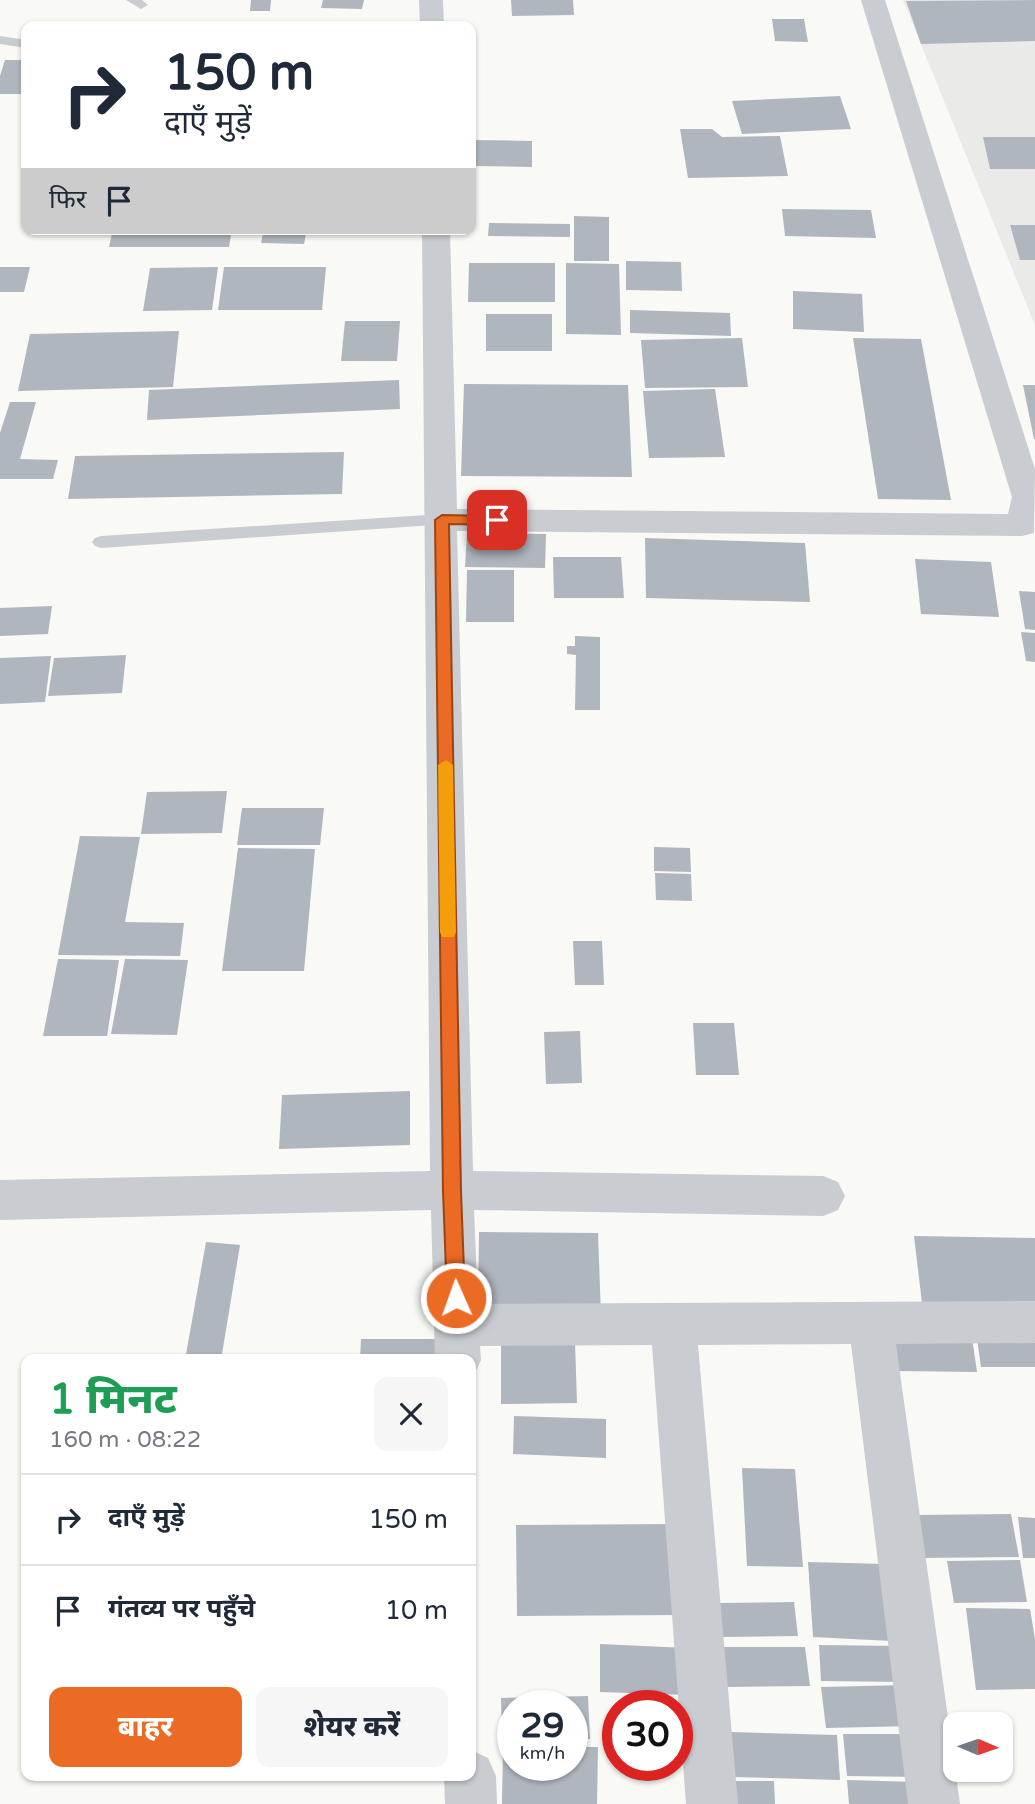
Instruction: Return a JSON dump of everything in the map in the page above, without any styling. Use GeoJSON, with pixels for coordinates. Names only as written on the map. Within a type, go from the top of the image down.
{"type":"FeatureCollection","features":[{"type":"Feature","properties":{"kind":"street"},"geometry":{"type":"LineString","coordinates":[[431,0],[432,21]]}},
{"type":"Feature","properties":{"kind":"street"},"geometry":{"type":"LineString","coordinates":[[442,520],[1030,512],[873,0]]}},
{"type":"Feature","properties":{"kind":"street"},"geometry":{"type":"LineString","coordinates":[[436,235],[452,1191],[458,1342],[673,1322],[1035,1322]]}},
{"type":"Feature","properties":{"kind":"street"},"geometry":{"type":"LineString","coordinates":[[0,1200],[452,1191],[823,1196]]}},
{"type":"Feature","properties":{"kind":"street"},"geometry":{"type":"LineString","coordinates":[[673,1322],[712,1804]]}},
{"type":"Feature","properties":{"kind":"street"},"geometry":{"type":"LineString","coordinates":[[871,1324],[934,1804]]}},
{"type":"Feature","properties":{"kind":"street"},"geometry":{"type":"LineString","coordinates":[[470,1781],[471,1804]]}},
{"type":"Feature","properties":{"kind":"lane"},"geometry":{"type":"LineString","coordinates":[[0,40],[21,43]]}},
{"type":"Feature","properties":{"kind":"lane"},"geometry":{"type":"LineString","coordinates":[[101,542],[442,520]]}},
{"type":"Feature","properties":{"kind":"shaded area"},"geometry":{"type":"Polygon","coordinates":[[[903,0],[1035,0],[1035,325],[903,0]]]}},
{"type":"Feature","properties":{"kind":"building"},"geometry":{"type":"Polygon","coordinates":[[[251,0],[271,0],[270,11],[250,11],[251,0]]]}},
{"type":"Feature","properties":{"kind":"building"},"geometry":{"type":"Polygon","coordinates":[[[323,0],[364,0],[362,9],[321,8],[323,0]]]}},
{"type":"Feature","properties":{"kind":"building"},"geometry":{"type":"Polygon","coordinates":[[[511,0],[573,0],[574,15],[512,16],[511,0]]]}},
{"type":"Feature","properties":{"kind":"building"},"geometry":{"type":"Polygon","coordinates":[[[1035,0],[1035,41],[921,44],[906,1],[1035,0]]]}},
{"type":"Feature","properties":{"kind":"building"},"geometry":{"type":"Polygon","coordinates":[[[772,19],[804,19],[808,42],[775,41],[772,19]]]}},
{"type":"Feature","properties":{"kind":"building"},"geometry":{"type":"Polygon","coordinates":[[[5,60],[21,60],[21,94],[0,94],[0,76],[5,60]]]}},
{"type":"Feature","properties":{"kind":"building"},"geometry":{"type":"Polygon","coordinates":[[[840,96],[851,129],[742,134],[732,101],[840,96]]]}},
{"type":"Feature","properties":{"kind":"building"},"geometry":{"type":"Polygon","coordinates":[[[680,129],[712,129],[722,137],[780,136],[788,176],[688,178],[680,129]]]}},
{"type":"Feature","properties":{"kind":"building"},"geometry":{"type":"Polygon","coordinates":[[[983,137],[1035,137],[1035,169],[990,169],[983,137]]]}},
{"type":"Feature","properties":{"kind":"building"},"geometry":{"type":"Polygon","coordinates":[[[476,140],[532,141],[532,167],[476,166],[476,140]]]}},
{"type":"Feature","properties":{"kind":"building"},"geometry":{"type":"Polygon","coordinates":[[[782,209],[871,210],[876,238],[785,236],[782,209]]]}},
{"type":"Feature","properties":{"kind":"building"},"geometry":{"type":"Polygon","coordinates":[[[574,216],[609,217],[609,261],[574,261],[574,216]]]}},
{"type":"Feature","properties":{"kind":"building"},"geometry":{"type":"Polygon","coordinates":[[[489,223],[570,224],[570,237],[488,236],[489,223]]]}},
{"type":"Feature","properties":{"kind":"building"},"geometry":{"type":"Polygon","coordinates":[[[1010,225],[1035,225],[1035,260],[1020,260],[1010,225]]]}},
{"type":"Feature","properties":{"kind":"building"},"geometry":{"type":"Polygon","coordinates":[[[112,235],[231,235],[229,247],[109,247],[112,235]]]}},
{"type":"Feature","properties":{"kind":"building"},"geometry":{"type":"Polygon","coordinates":[[[263,235],[306,235],[304,244],[261,243],[263,235]]]}},
{"type":"Feature","properties":{"kind":"building"},"geometry":{"type":"Polygon","coordinates":[[[626,261],[681,262],[682,291],[626,290],[626,261]]]}},
{"type":"Feature","properties":{"kind":"building"},"geometry":{"type":"Polygon","coordinates":[[[469,263],[555,263],[555,302],[468,302],[469,263]]]}},
{"type":"Feature","properties":{"kind":"building"},"geometry":{"type":"Polygon","coordinates":[[[566,263],[619,264],[621,335],[566,334],[566,263]]]}},
{"type":"Feature","properties":{"kind":"building"},"geometry":{"type":"Polygon","coordinates":[[[0,267],[30,267],[24,292],[0,292],[0,267]]]}},
{"type":"Feature","properties":{"kind":"building"},"geometry":{"type":"Polygon","coordinates":[[[218,267],[212,310],[143,311],[150,268],[218,267]]]}},
{"type":"Feature","properties":{"kind":"building"},"geometry":{"type":"Polygon","coordinates":[[[224,267],[326,267],[322,310],[218,310],[224,267]]]}},
{"type":"Feature","properties":{"kind":"building"},"geometry":{"type":"Polygon","coordinates":[[[793,291],[862,294],[864,332],[793,329],[793,291]]]}},
{"type":"Feature","properties":{"kind":"building"},"geometry":{"type":"Polygon","coordinates":[[[630,310],[730,313],[731,336],[630,333],[630,310]]]}},
{"type":"Feature","properties":{"kind":"building"},"geometry":{"type":"Polygon","coordinates":[[[486,314],[552,314],[552,351],[486,351],[486,314]]]}},
{"type":"Feature","properties":{"kind":"building"},"geometry":{"type":"Polygon","coordinates":[[[345,321],[400,321],[397,361],[341,361],[345,321]]]}},
{"type":"Feature","properties":{"kind":"building"},"geometry":{"type":"Polygon","coordinates":[[[179,331],[173,387],[18,391],[30,334],[179,331]]]}},
{"type":"Feature","properties":{"kind":"building"},"geometry":{"type":"Polygon","coordinates":[[[742,338],[748,387],[645,388],[641,340],[742,338]]]}},
{"type":"Feature","properties":{"kind":"building"},"geometry":{"type":"Polygon","coordinates":[[[853,338],[921,339],[951,500],[878,499],[853,338]]]}},
{"type":"Feature","properties":{"kind":"building"},"geometry":{"type":"Polygon","coordinates":[[[399,380],[400,409],[147,420],[149,390],[399,380]]]}},
{"type":"Feature","properties":{"kind":"building"},"geometry":{"type":"Polygon","coordinates":[[[464,384],[628,385],[632,477],[461,476],[464,384]]]}},
{"type":"Feature","properties":{"kind":"building"},"geometry":{"type":"Polygon","coordinates":[[[1023,385],[1035,385],[1035,439],[1034,439],[1023,385]]]}},
{"type":"Feature","properties":{"kind":"building"},"geometry":{"type":"Polygon","coordinates":[[[715,389],[725,457],[649,458],[643,391],[715,389]]]}},
{"type":"Feature","properties":{"kind":"building"},"geometry":{"type":"Polygon","coordinates":[[[10,402],[36,402],[20,459],[58,460],[53,479],[0,479],[0,433],[10,402]]]}},
{"type":"Feature","properties":{"kind":"building"},"geometry":{"type":"Polygon","coordinates":[[[344,452],[342,494],[68,499],[75,456],[344,452]]]}},
{"type":"Feature","properties":{"kind":"building"},"geometry":{"type":"Polygon","coordinates":[[[467,533],[546,534],[545,568],[465,567],[467,533]]]}},
{"type":"Feature","properties":{"kind":"building"},"geometry":{"type":"Polygon","coordinates":[[[645,538],[805,543],[810,602],[646,598],[645,538]]]}},
{"type":"Feature","properties":{"kind":"building"},"geometry":{"type":"Polygon","coordinates":[[[553,557],[621,557],[624,598],[554,598],[553,557]]]}},
{"type":"Feature","properties":{"kind":"building"},"geometry":{"type":"Polygon","coordinates":[[[915,559],[991,562],[999,617],[921,614],[915,559]]]}},
{"type":"Feature","properties":{"kind":"building"},"geometry":{"type":"Polygon","coordinates":[[[467,570],[514,570],[514,622],[466,622],[467,570]]]}},
{"type":"Feature","properties":{"kind":"building"},"geometry":{"type":"Polygon","coordinates":[[[1019,591],[1035,592],[1035,630],[1025,629],[1019,591]]]}},
{"type":"Feature","properties":{"kind":"building"},"geometry":{"type":"Polygon","coordinates":[[[52,606],[48,634],[0,636],[0,608],[52,606]]]}},
{"type":"Feature","properties":{"kind":"building"},"geometry":{"type":"Polygon","coordinates":[[[1021,632],[1035,633],[1035,662],[1026,661],[1021,632]]]}},
{"type":"Feature","properties":{"kind":"building"},"geometry":{"type":"Polygon","coordinates":[[[575,636],[600,637],[600,710],[575,710],[576,655],[567,654],[567,646],[575,646],[575,636]]]}},
{"type":"Feature","properties":{"kind":"building"},"geometry":{"type":"Polygon","coordinates":[[[126,655],[122,693],[48,696],[54,658],[126,655]]]}},
{"type":"Feature","properties":{"kind":"building"},"geometry":{"type":"Polygon","coordinates":[[[51,656],[45,702],[0,704],[0,658],[51,656]]]}},
{"type":"Feature","properties":{"kind":"building"},"geometry":{"type":"Polygon","coordinates":[[[227,791],[222,833],[141,834],[147,792],[227,791]]]}},
{"type":"Feature","properties":{"kind":"building"},"geometry":{"type":"Polygon","coordinates":[[[242,808],[324,808],[320,845],[237,845],[242,808]]]}},
{"type":"Feature","properties":{"kind":"building"},"geometry":{"type":"Polygon","coordinates":[[[80,836],[140,837],[125,922],[184,923],[180,956],[58,955],[80,836]]]}},
{"type":"Feature","properties":{"kind":"building"},"geometry":{"type":"Polygon","coordinates":[[[654,847],[690,848],[691,872],[654,871],[654,847]]]}},
{"type":"Feature","properties":{"kind":"building"},"geometry":{"type":"Polygon","coordinates":[[[238,848],[315,849],[304,971],[222,971],[238,848]]]}},
{"type":"Feature","properties":{"kind":"building"},"geometry":{"type":"Polygon","coordinates":[[[655,873],[691,874],[692,901],[656,900],[655,873]]]}},
{"type":"Feature","properties":{"kind":"building"},"geometry":{"type":"Polygon","coordinates":[[[573,941],[602,941],[604,985],[575,985],[573,941]]]}},
{"type":"Feature","properties":{"kind":"building"},"geometry":{"type":"Polygon","coordinates":[[[58,959],[119,960],[107,1036],[43,1036],[58,959]]]}},
{"type":"Feature","properties":{"kind":"building"},"geometry":{"type":"Polygon","coordinates":[[[125,959],[188,960],[177,1035],[111,1034],[125,959]]]}},
{"type":"Feature","properties":{"kind":"building"},"geometry":{"type":"Polygon","coordinates":[[[693,1023],[734,1023],[739,1075],[696,1075],[693,1023]]]}},
{"type":"Feature","properties":{"kind":"building"},"geometry":{"type":"Polygon","coordinates":[[[580,1031],[582,1083],[546,1084],[544,1032],[580,1031]]]}},
{"type":"Feature","properties":{"kind":"building"},"geometry":{"type":"Polygon","coordinates":[[[410,1091],[410,1145],[279,1149],[282,1095],[410,1091]]]}},
{"type":"Feature","properties":{"kind":"building"},"geometry":{"type":"Polygon","coordinates":[[[479,1232],[598,1233],[601,1316],[478,1317],[479,1232]]]}},
{"type":"Feature","properties":{"kind":"building"},"geometry":{"type":"Polygon","coordinates":[[[914,1236],[1035,1238],[1035,1306],[922,1303],[914,1236]]]}},
{"type":"Feature","properties":{"kind":"building"},"geometry":{"type":"Polygon","coordinates":[[[206,1242],[240,1245],[222,1354],[186,1354],[206,1242]]]}},
{"type":"Feature","properties":{"kind":"building"},"geometry":{"type":"Polygon","coordinates":[[[892,1330],[971,1331],[977,1372],[896,1371],[892,1330]]]}},
{"type":"Feature","properties":{"kind":"building"},"geometry":{"type":"Polygon","coordinates":[[[976,1332],[1035,1332],[1035,1367],[981,1367],[976,1332]]]}},
{"type":"Feature","properties":{"kind":"building"},"geometry":{"type":"Polygon","coordinates":[[[361,1339],[443,1339],[442,1354],[360,1354],[361,1339]]]}},
{"type":"Feature","properties":{"kind":"building"},"geometry":{"type":"Polygon","coordinates":[[[575,1342],[577,1403],[501,1404],[501,1343],[575,1342]]]}},
{"type":"Feature","properties":{"kind":"building"},"geometry":{"type":"Polygon","coordinates":[[[514,1416],[606,1419],[606,1458],[513,1454],[514,1416]]]}},
{"type":"Feature","properties":{"kind":"building"},"geometry":{"type":"Polygon","coordinates":[[[742,1468],[795,1469],[803,1567],[747,1566],[742,1468]]]}},
{"type":"Feature","properties":{"kind":"building"},"geometry":{"type":"Polygon","coordinates":[[[1011,1514],[1019,1557],[919,1558],[915,1515],[1011,1514]]]}},
{"type":"Feature","properties":{"kind":"building"},"geometry":{"type":"Polygon","coordinates":[[[1018,1517],[1035,1518],[1035,1558],[1023,1558],[1018,1517]]]}},
{"type":"Feature","properties":{"kind":"building"},"geometry":{"type":"Polygon","coordinates":[[[676,1524],[680,1615],[517,1616],[516,1525],[676,1524]]]}},
{"type":"Feature","properties":{"kind":"building"},"geometry":{"type":"Polygon","coordinates":[[[1020,1560],[1027,1602],[954,1603],[947,1561],[1020,1560]]]}},
{"type":"Feature","properties":{"kind":"building"},"geometry":{"type":"Polygon","coordinates":[[[808,1562],[885,1564],[891,1641],[813,1637],[808,1562]]]}},
{"type":"Feature","properties":{"kind":"building"},"geometry":{"type":"Polygon","coordinates":[[[794,1602],[798,1636],[722,1637],[720,1603],[794,1602]]]}},
{"type":"Feature","properties":{"kind":"building"},"geometry":{"type":"Polygon","coordinates":[[[966,1608],[1030,1609],[1035,1639],[1035,1689],[976,1690],[966,1608]]]}},
{"type":"Feature","properties":{"kind":"building"},"geometry":{"type":"Polygon","coordinates":[[[600,1644],[686,1648],[687,1690],[600,1692],[600,1644]]]}},
{"type":"Feature","properties":{"kind":"building"},"geometry":{"type":"Polygon","coordinates":[[[819,1645],[900,1646],[904,1682],[821,1681],[819,1645]]]}},
{"type":"Feature","properties":{"kind":"building"},"geometry":{"type":"Polygon","coordinates":[[[723,1647],[805,1647],[810,1686],[726,1687],[723,1647]]]}},
{"type":"Feature","properties":{"kind":"building"},"geometry":{"type":"Polygon","coordinates":[[[906,1685],[912,1726],[826,1728],[821,1687],[906,1685]]]}},
{"type":"Feature","properties":{"kind":"building"},"geometry":{"type":"Polygon","coordinates":[[[588,1696],[590,1739],[588,1739],[588,1696]]]}},
{"type":"Feature","properties":{"kind":"building"},"geometry":{"type":"Polygon","coordinates":[[[731,1732],[837,1735],[840,1780],[733,1777],[731,1732]]]}},
{"type":"Feature","properties":{"kind":"building"},"geometry":{"type":"Polygon","coordinates":[[[843,1734],[914,1734],[919,1777],[847,1776],[843,1734]]]}},
{"type":"Feature","properties":{"kind":"building"},"geometry":{"type":"Polygon","coordinates":[[[588,1747],[598,1747],[597,1804],[502,1804],[502,1781],[588,1781],[588,1747]]]}},
{"type":"Feature","properties":{"kind":"building"},"geometry":{"type":"Polygon","coordinates":[[[847,1780],[916,1782],[919,1804],[849,1804],[847,1780]]]}},
{"type":"Feature","properties":{"kind":"building"},"geometry":{"type":"Polygon","coordinates":[[[733,1781],[774,1781],[775,1804],[735,1804],[733,1781]]]}},
{"type":"Feature","properties":{"kind":"slow traffic"},"geometry":{"type":"LineString","coordinates":[[446,765],[448,932]]}},
{"type":"Feature","properties":{"kind":"route"},"geometry":{"type":"LineString","coordinates":[[456,1298],[442,520],[497,520]]}}]}
